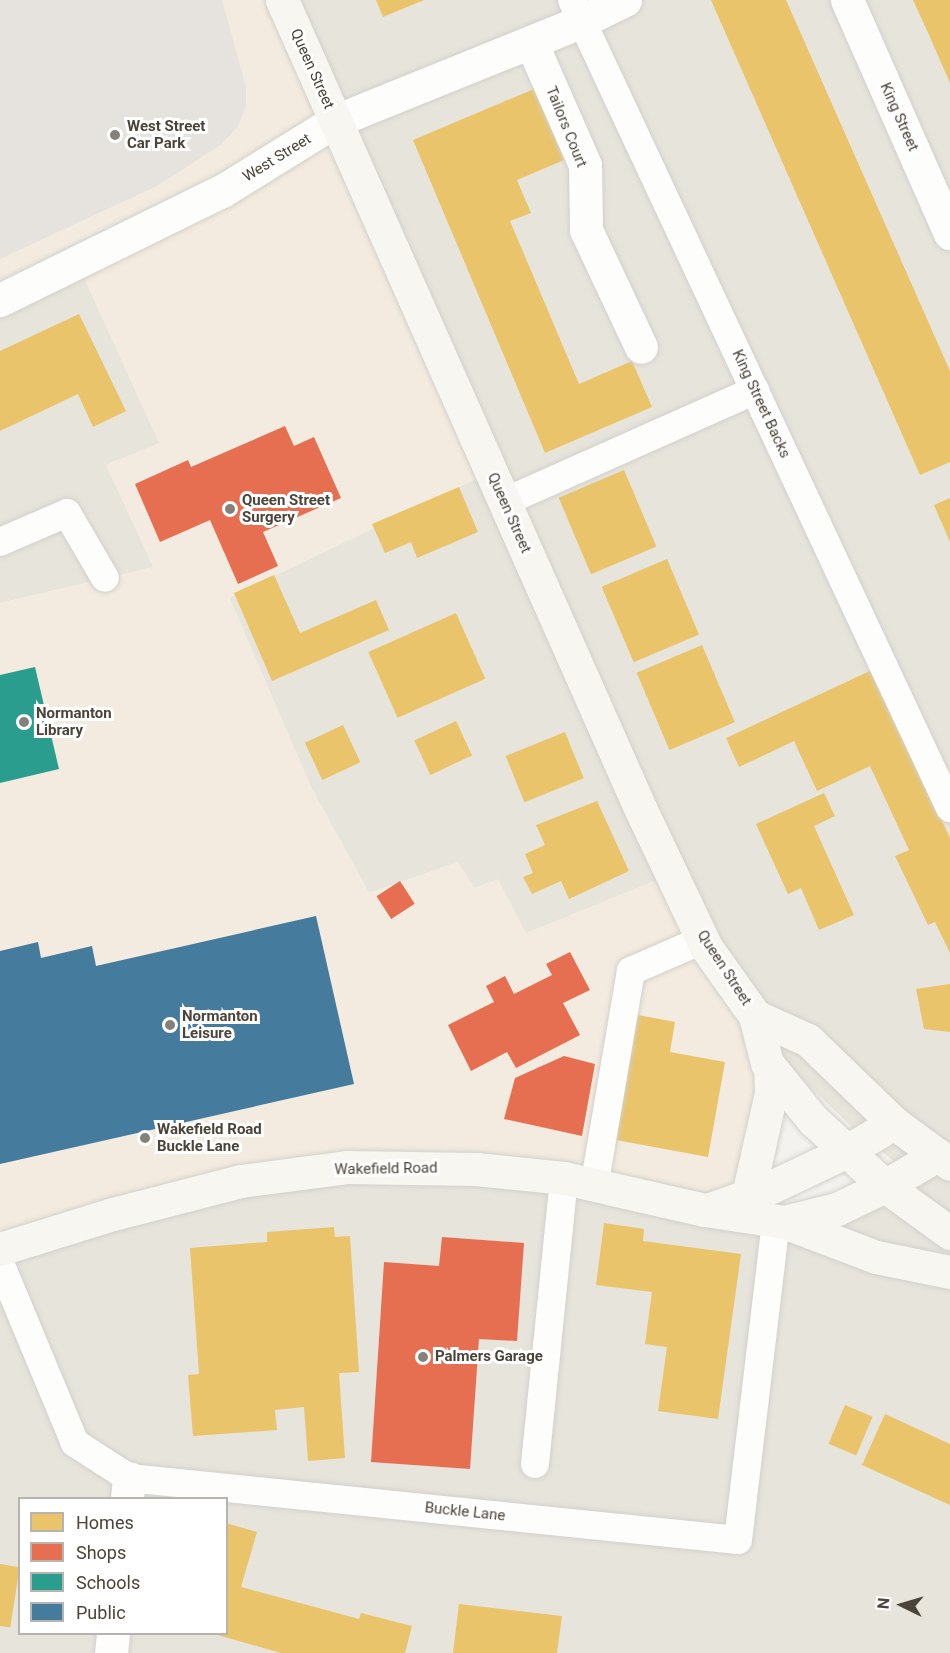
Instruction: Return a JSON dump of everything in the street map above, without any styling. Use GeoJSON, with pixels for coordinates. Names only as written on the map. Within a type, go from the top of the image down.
{"type":"FeatureCollection","features":[{"type":"Feature","properties":{"kind":"street","name":"Queen Street"},"geometry":{"type":"LineString","coordinates":[[282,0],[641,810],[702,940],[755,1016],[770,1068],[813,1120],[885,1186],[950,1233]]}},
{"type":"Feature","properties":{"kind":"street","name":"West Street"},"geometry":{"type":"LineString","coordinates":[[0,300],[222,192],[335,121],[531,42],[577,11],[626,0]]}},
{"type":"Feature","properties":{"kind":"street","name":"King Street"},"geometry":{"type":"LineString","coordinates":[[847,0],[950,233]]}},
{"type":"Feature","properties":{"kind":"street","name":"Tailors Court"},"geometry":{"type":"LineString","coordinates":[[531,42],[585,165],[586,230],[641,347]]}},
{"type":"Feature","properties":{"kind":"street","name":"Queen Street"},"geometry":{"type":"LineString","coordinates":[[755,1016],[808,1040],[894,1123],[944,1159]]}},
{"type":"Feature","properties":{"kind":"street"},"geometry":{"type":"LineString","coordinates":[[748,1195],[771,1093],[770,1068]]}},
{"type":"Feature","properties":{"kind":"street"},"geometry":{"type":"LineString","coordinates":[[705,1210],[748,1195],[847,1151],[894,1123]]}},
{"type":"Feature","properties":{"kind":"street","name":"Wakefield Road"},"geometry":{"type":"LineString","coordinates":[[780,1221],[837,1209],[944,1159]]}},
{"type":"Feature","properties":{"kind":"street","name":"Wakefield Road"},"geometry":{"type":"LineString","coordinates":[[0,1249],[113,1214],[241,1181],[348,1167],[476,1169],[579,1182],[705,1210],[780,1221],[876,1257],[950,1272]]}},
{"type":"Feature","properties":{"kind":"street"},"geometry":{"type":"LineString","coordinates":[[111,1653],[113,1635]]}},
{"type":"Feature","properties":{"kind":"lane","name":"King Street Backs"},"geometry":{"type":"LineString","coordinates":[[577,11],[950,808]]}},
{"type":"Feature","properties":{"kind":"lane"},"geometry":{"type":"LineString","coordinates":[[504,502],[755,390]]}},
{"type":"Feature","properties":{"kind":"lane"},"geometry":{"type":"LineString","coordinates":[[0,542],[67,513],[105,578]]}},
{"type":"Feature","properties":{"kind":"lane"},"geometry":{"type":"LineString","coordinates":[[535,1464],[579,1182],[631,971],[702,940]]}},
{"type":"Feature","properties":{"kind":"lane","name":"Buckle Lane"},"geometry":{"type":"LineString","coordinates":[[0,1263],[75,1443],[128,1488],[738,1540],[780,1221]]}},
{"type":"Feature","properties":{"kind":"shaded area"},"geometry":{"type":"Polygon","coordinates":[[[0,0],[282,0],[491,472],[229,598],[311,787],[369,893],[458,862],[474,888],[498,879],[526,933],[671,874],[702,940],[790,1068],[784,1116],[773,1142],[753,1171],[712,1196],[348,1167],[0,1249],[0,603],[153,567],[106,465],[159,443],[77,262],[0,300],[0,0]]]}},
{"type":"Feature","properties":{"kind":"shaded area","name":"West Street Car Park"},"geometry":{"type":"Polygon","coordinates":[[[0,0],[222,0],[246,87],[246,107],[238,126],[222,144],[157,186],[0,259],[0,0]]]}},
{"type":"Feature","properties":{"kind":"shaded area"},"geometry":{"type":"Polygon","coordinates":[[[282,0],[950,0],[950,1653],[0,1653],[0,1249],[241,1181],[476,1169],[775,1231],[907,1172],[852,1127],[790,1068],[526,934],[498,880],[474,888],[458,862],[369,893],[311,787],[229,597],[490,472],[282,0]]]}},
{"type":"Feature","properties":{"kind":"shaded area"},"geometry":{"type":"Polygon","coordinates":[[[77,262],[160,443],[106,465],[154,567],[0,603],[0,300],[77,262]]]}},
{"type":"Feature","properties":{"kind":"building: Homes"},"geometry":{"type":"Polygon","coordinates":[[[376,0],[424,0],[383,17],[376,0]]]}},
{"type":"Feature","properties":{"kind":"building: Homes"},"geometry":{"type":"Polygon","coordinates":[[[711,0],[786,0],[950,371],[950,462],[920,475],[711,0]]]}},
{"type":"Feature","properties":{"kind":"building: Homes"},"geometry":{"type":"Polygon","coordinates":[[[913,0],[950,0],[950,83],[929,35],[913,0]]]}},
{"type":"Feature","properties":{"kind":"building: Homes"},"geometry":{"type":"Polygon","coordinates":[[[534,89],[564,160],[517,180],[531,213],[510,221],[579,384],[632,361],[652,407],[545,453],[413,140],[534,89]]]}},
{"type":"Feature","properties":{"kind":"building: Homes"},"geometry":{"type":"Polygon","coordinates":[[[79,314],[126,411],[93,427],[78,394],[0,431],[0,351],[79,314]]]}},
{"type":"Feature","properties":{"kind":"building: Homes"},"geometry":{"type":"Polygon","coordinates":[[[624,470],[656,546],[591,574],[559,498],[624,470]]]}},
{"type":"Feature","properties":{"kind":"building: Homes"},"geometry":{"type":"Polygon","coordinates":[[[459,487],[478,532],[417,558],[411,542],[385,553],[372,524],[459,487]]]}},
{"type":"Feature","properties":{"kind":"building: Homes"},"geometry":{"type":"Polygon","coordinates":[[[950,498],[950,542],[934,505],[950,498]]]}},
{"type":"Feature","properties":{"kind":"building: Homes"},"geometry":{"type":"Polygon","coordinates":[[[667,559],[699,634],[634,662],[602,587],[667,559]]]}},
{"type":"Feature","properties":{"kind":"building: Homes"},"geometry":{"type":"Polygon","coordinates":[[[274,575],[300,633],[376,600],[389,630],[272,681],[234,593],[274,575]]]}},
{"type":"Feature","properties":{"kind":"building: Homes"},"geometry":{"type":"Polygon","coordinates":[[[456,613],[485,679],[398,718],[368,652],[456,613]]]}},
{"type":"Feature","properties":{"kind":"building: Homes"},"geometry":{"type":"Polygon","coordinates":[[[702,645],[735,722],[669,750],[637,673],[702,645]]]}},
{"type":"Feature","properties":{"kind":"building: Homes"},"geometry":{"type":"Polygon","coordinates":[[[872,670],[950,838],[950,953],[935,922],[928,925],[895,856],[909,850],[870,766],[817,791],[794,741],[739,767],[726,738],[872,670]]]}},
{"type":"Feature","properties":{"kind":"building: Homes"},"geometry":{"type":"Polygon","coordinates":[[[456,721],[472,755],[430,775],[414,740],[456,721]]]}},
{"type":"Feature","properties":{"kind":"building: Homes"},"geometry":{"type":"Polygon","coordinates":[[[343,725],[360,762],[322,780],[305,743],[343,725]]]}},
{"type":"Feature","properties":{"kind":"building: Homes"},"geometry":{"type":"Polygon","coordinates":[[[565,732],[584,778],[524,802],[506,756],[565,732]]]}},
{"type":"Feature","properties":{"kind":"building: Homes"},"geometry":{"type":"Polygon","coordinates":[[[824,793],[835,816],[814,826],[854,915],[819,930],[801,888],[788,894],[756,824],[824,793]]]}},
{"type":"Feature","properties":{"kind":"building: Homes"},"geometry":{"type":"Polygon","coordinates":[[[597,801],[629,871],[569,899],[561,881],[532,894],[523,877],[533,873],[525,854],[545,845],[536,825],[597,801]]]}},
{"type":"Feature","properties":{"kind":"building: Homes"},"geometry":{"type":"Polygon","coordinates":[[[950,984],[950,1032],[924,1029],[916,989],[950,984]]]}},
{"type":"Feature","properties":{"kind":"building: Homes"},"geometry":{"type":"Polygon","coordinates":[[[638,1015],[675,1022],[670,1052],[725,1062],[708,1157],[616,1140],[638,1015]]]}},
{"type":"Feature","properties":{"kind":"building: Homes"},"geometry":{"type":"Polygon","coordinates":[[[604,1223],[644,1229],[643,1241],[741,1254],[718,1419],[658,1411],[667,1347],[645,1344],[652,1292],[596,1285],[604,1223]]]}},
{"type":"Feature","properties":{"kind":"building: Homes"},"geometry":{"type":"Polygon","coordinates":[[[334,1227],[335,1237],[350,1236],[359,1372],[339,1373],[345,1458],[308,1461],[304,1407],[275,1410],[277,1430],[193,1436],[188,1375],[199,1374],[190,1248],[267,1242],[267,1232],[334,1227]]]}},
{"type":"Feature","properties":{"kind":"building: Homes"},"geometry":{"type":"Polygon","coordinates":[[[845,1405],[873,1417],[856,1455],[829,1444],[845,1405]]]}},
{"type":"Feature","properties":{"kind":"building: Homes"},"geometry":{"type":"Polygon","coordinates":[[[885,1414],[950,1444],[950,1505],[862,1465],[885,1414]]]}},
{"type":"Feature","properties":{"kind":"building: Homes"},"geometry":{"type":"Polygon","coordinates":[[[228,1524],[257,1532],[241,1587],[359,1619],[361,1613],[412,1626],[405,1653],[281,1653],[218,1635],[228,1635],[228,1524]]]}},
{"type":"Feature","properties":{"kind":"building: Homes"},"geometry":{"type":"Polygon","coordinates":[[[0,1564],[18,1567],[10,1627],[0,1626],[0,1564]]]}},
{"type":"Feature","properties":{"kind":"building: Homes"},"geometry":{"type":"Polygon","coordinates":[[[459,1604],[562,1616],[557,1653],[453,1653],[459,1604]]]}},
{"type":"Feature","properties":{"kind":"building: Shops","name":"Queen Street Surgery"},"geometry":{"type":"Polygon","coordinates":[[[285,426],[294,446],[314,437],[341,498],[263,532],[278,566],[238,584],[210,520],[160,542],[135,484],[188,460],[191,467],[285,426]]]}},
{"type":"Feature","properties":{"kind":"building: Shops"},"geometry":{"type":"Polygon","coordinates":[[[400,881],[415,904],[391,919],[377,896],[400,881]]]}},
{"type":"Feature","properties":{"kind":"building: Shops"},"geometry":{"type":"Polygon","coordinates":[[[570,952],[590,990],[563,1003],[580,1035],[516,1068],[507,1052],[471,1071],[448,1025],[494,1002],[486,986],[505,976],[514,994],[552,975],[546,964],[570,952]]]}},
{"type":"Feature","properties":{"kind":"building: Shops"},"geometry":{"type":"Polygon","coordinates":[[[564,1056],[595,1064],[582,1136],[504,1119],[515,1078],[564,1056]]]}},
{"type":"Feature","properties":{"kind":"building: Shops"},"geometry":{"type":"Polygon","coordinates":[[[442,1237],[524,1243],[517,1341],[479,1339],[470,1469],[371,1462],[384,1262],[439,1266],[442,1237]]]}},
{"type":"Feature","properties":{"kind":"building: Schools","name":"Normanton Library"},"geometry":{"type":"Polygon","coordinates":[[[35,667],[59,769],[0,783],[0,675],[35,667]]]}},
{"type":"Feature","properties":{"kind":"building: Public","name":"Normanton Leisure"},"geometry":{"type":"Polygon","coordinates":[[[316,916],[354,1084],[0,1164],[0,951],[38,942],[41,958],[92,946],[96,966],[316,916]]]}},
{"type":"Feature","properties":{"kind":"place","name":"West Street Car Park"},"geometry":{"type":"Point","coordinates":[115,135]}},
{"type":"Feature","properties":{"kind":"place","name":"Queen Street Surgery"},"geometry":{"type":"Point","coordinates":[230,509]}},
{"type":"Feature","properties":{"kind":"place","name":"Normanton Library"},"geometry":{"type":"Point","coordinates":[24,722]}},
{"type":"Feature","properties":{"kind":"place","name":"Normanton Leisure"},"geometry":{"type":"Point","coordinates":[170,1025]}},
{"type":"Feature","properties":{"kind":"place","name":"Wakefield Road Buckle Lane"},"geometry":{"type":"Point","coordinates":[145,1138]}},
{"type":"Feature","properties":{"kind":"place","name":"Palmers Garage"},"geometry":{"type":"Point","coordinates":[423,1357]}}]}
